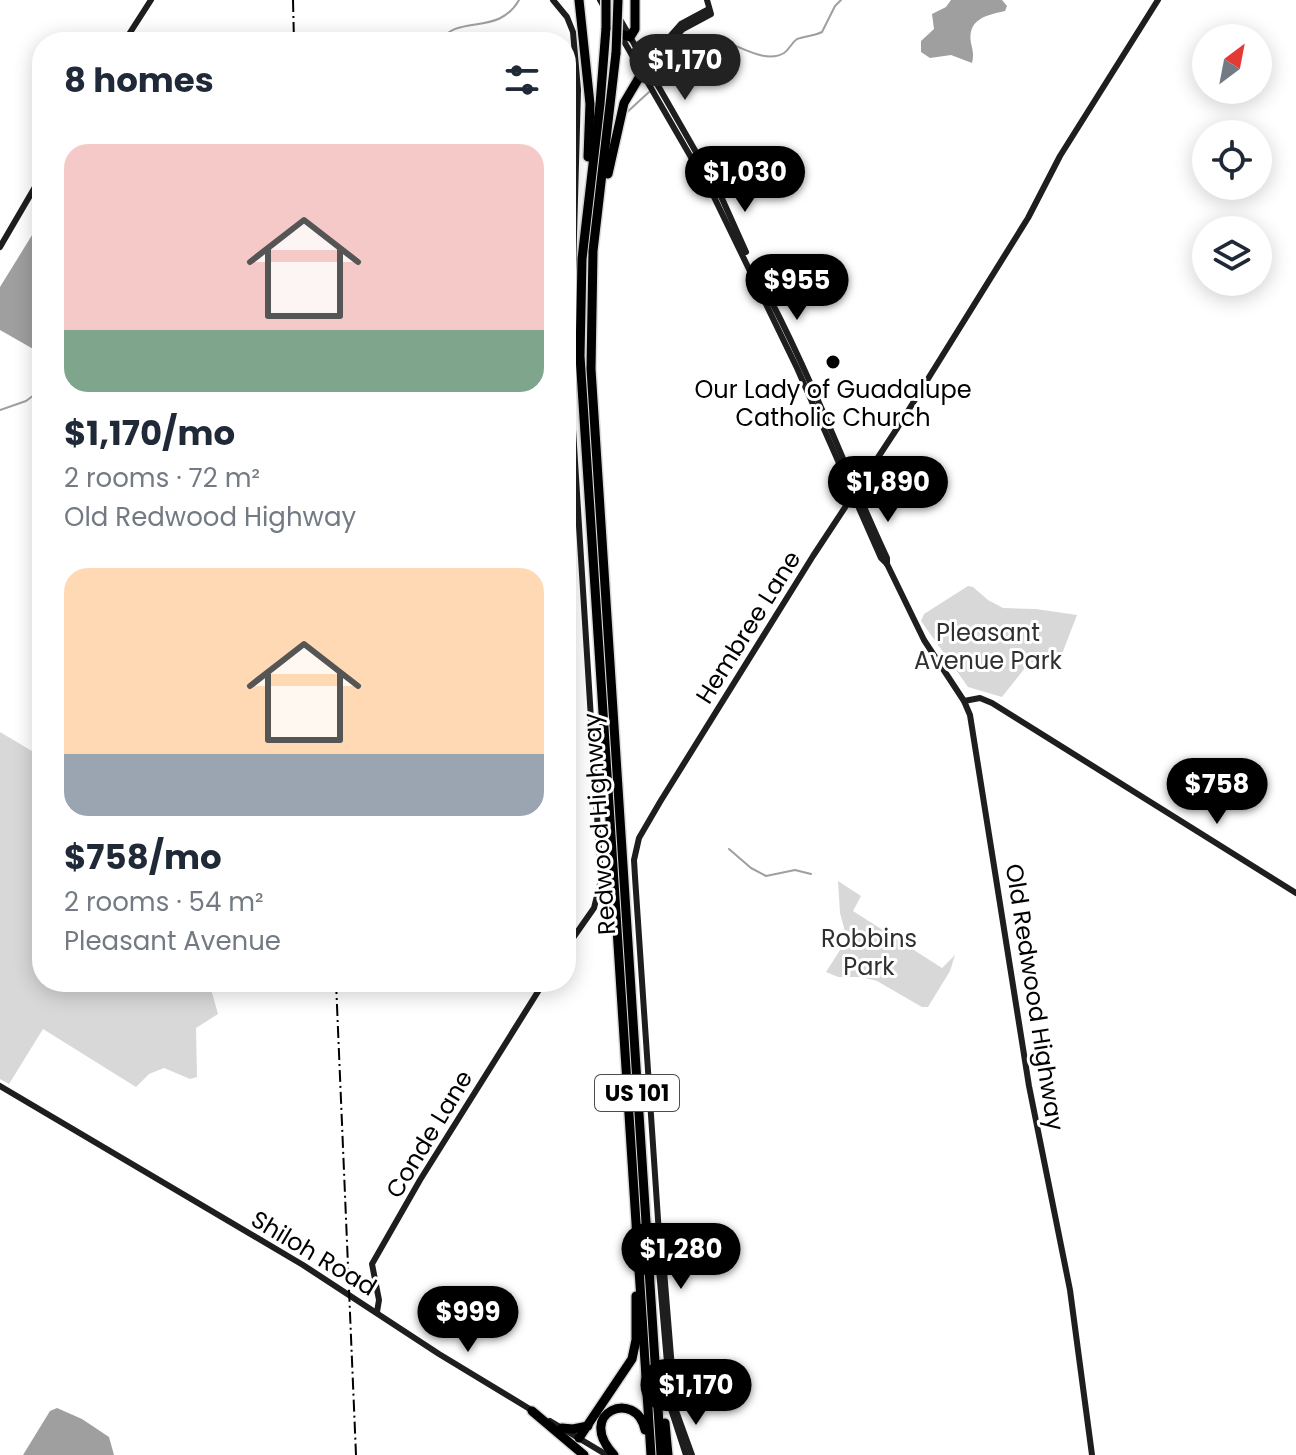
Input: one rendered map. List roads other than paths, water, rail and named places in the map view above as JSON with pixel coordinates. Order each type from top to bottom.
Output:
[{"type":"highway","points":[[579,0],[590,104],[589,240]]},
{"type":"highway","name":"Redwood Highway","points":[[605,0],[602,91],[580,356],[650,1455]]},
{"type":"highway","name":"Redwood Highway","points":[[618,0],[616,53],[589,240],[592,385],[661,1455]]},
{"type":"highway","points":[[626,36],[635,29],[635,0]]},
{"type":"highway","points":[[589,240],[628,94],[647,67]]},
{"type":"highway","points":[[579,1438],[632,1359],[636,1340],[636,1280],[640,1270]]},
{"type":"highway","points":[[656,1359],[668,1455]]},
{"type":"highway","points":[[614,1455],[602,1441],[600,1427],[607,1414],[623,1407],[634,1411],[642,1419],[650,1455]]},
{"type":"highway","points":[[532,1411],[584,1455]]},
{"type":"highway","points":[[562,1428],[588,1426]]},
{"type":"street","points":[[130,32],[151,0]]},
{"type":"street","points":[[553,0],[567,17],[573,32]]},
{"type":"street","name":"Old Redwood Highway","points":[[605,0],[647,67],[734,237],[887,558],[887,564],[924,640],[964,701],[974,730],[1030,1093],[1070,1290],[1092,1455]]},
{"type":"street","points":[[707,0],[710,12]]},
{"type":"street","name":"Hembree Lane","points":[[689,1455],[671,1409],[658,1258],[634,860],[639,838],[1028,218],[1060,156],[1158,0]]},
{"type":"street","points":[[647,67],[650,59],[681,24],[710,12]]},
{"type":"street","points":[[647,67],[683,29],[710,12]]},
{"type":"street","name":"Old Redwood Highway","points":[[626,36],[638,51],[720,194],[808,379],[852,482],[854,494]]},
{"type":"street","points":[[638,51],[650,52],[664,43]]},
{"type":"street","points":[[576,67],[576,163]]},
{"type":"street","points":[[0,247],[32,192]]},
{"type":"street","points":[[852,482],[868,473]]},
{"type":"street","points":[[576,478],[601,880],[594,908],[576,934]]},
{"type":"street","points":[[964,701],[980,698],[992,703],[1296,893]]},
{"type":"street","name":"Conde Lane","points":[[377,1312],[379,1300],[372,1264],[425,1172],[538,992]]},
{"type":"street","name":"Shiloh Road","points":[[0,1086],[362,1302],[439,1354],[607,1455]]},
{"type":"street","points":[[362,1302],[373,1297],[376,1288]]},
{"type":"waterway","points":[[449,32],[500,18],[519,0]]},
{"type":"waterway","points":[[661,82],[690,72],[716,42],[723,41],[761,55],[784,53],[797,39],[822,32],[841,0]]},
{"type":"waterway","points":[[624,115],[649,92]]},
{"type":"waterway","points":[[0,410],[32,396]]},
{"type":"waterway","points":[[729,849],[766,876],[795,870],[811,874]]},
{"type":"railway","points":[[293,0],[294,32]]},
{"type":"railway","points":[[336,992],[356,1455]]},
{"type":"place","name":"Our Lady of Guadalupe Catholic Church","points":[[833,362]]},
{"type":"park label","name":"Pleasant Avenue Park","points":[[988,646]]},
{"type":"park label","name":"Robbins Park","points":[[869,952]]}]
